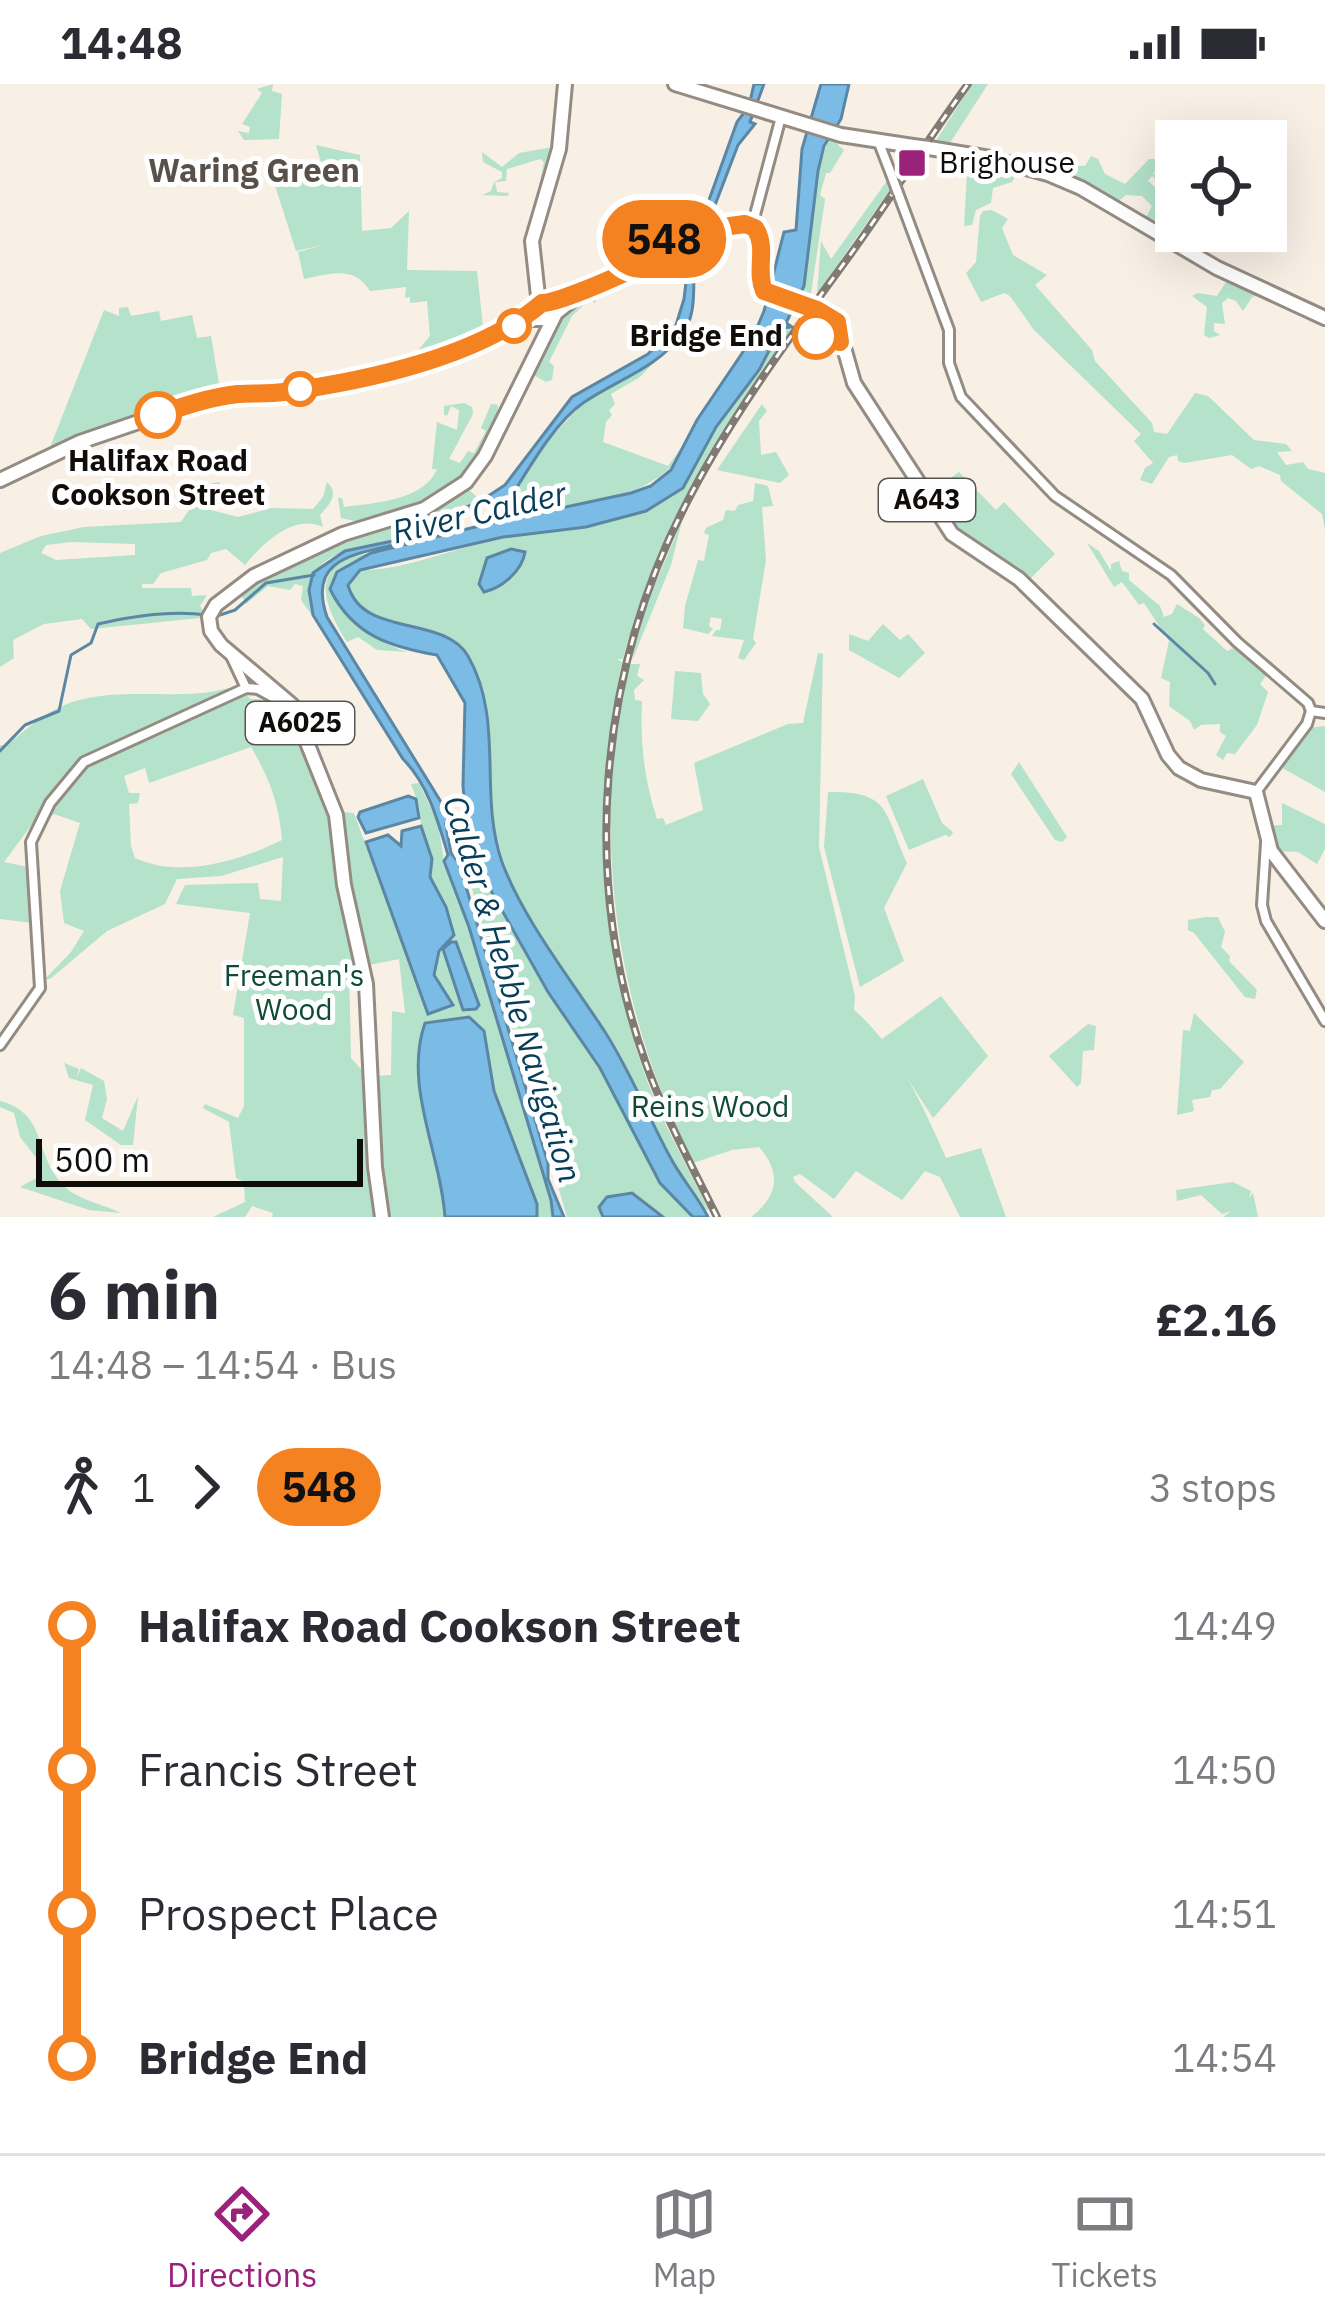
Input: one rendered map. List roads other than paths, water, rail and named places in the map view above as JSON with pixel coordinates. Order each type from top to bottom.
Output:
[{"type":"main road","points":[[547,311],[532,241],[560,149],[568,84]]},
{"type":"main road","points":[[684,85],[841,136],[990,158],[1048,173],[1217,268],[1325,318]]},
{"type":"main road","points":[[6,477],[80,442],[194,403],[285,392],[447,355],[547,311],[596,283],[640,267],[657,253],[676,220],[699,226],[752,226]]},
{"type":"main road","name":"A643","points":[[752,226],[762,240],[760,284],[767,294],[817,310],[839,327],[854,383],[944,523],[973,552],[1018,579],[1142,699],[1179,768],[1201,780],[1256,792]]},
{"type":"main road","name":"A6025","points":[[382,1217],[362,956],[346,896],[336,815],[295,712],[211,632],[209,615],[254,576],[338,536],[424,509],[466,482],[485,456],[545,340],[547,311]]},
{"type":"main road","points":[[1256,792],[1266,842],[1325,921]]},
{"type":"street","points":[[752,226],[781,116]]},
{"type":"street","points":[[879,143],[949,330],[949,363],[958,394],[1047,489],[1183,584],[1237,642],[1308,703],[1307,724],[1256,792]]},
{"type":"street","points":[[231,654],[246,688]]},
{"type":"street","points":[[0,1045],[40,988],[32,842],[50,803],[84,762],[246,688],[268,693],[295,712]]},
{"type":"street","points":[[1311,711],[1325,713]]},
{"type":"street","points":[[1266,842],[1262,905],[1266,921],[1325,1022]]},
{"type":"water","points":[[754,84],[764,84],[750,122],[755,124],[738,145],[700,238],[693,307],[673,345],[572,412],[509,500],[491,500],[424,536],[350,557],[335,565],[322,594],[327,617],[462,836],[446,825],[548,1163],[548,1179],[564,1217],[553,1217],[469,927],[444,861],[448,855],[431,804],[313,615],[309,590],[313,573],[345,551],[402,539],[505,485],[572,397],[648,354],[676,325],[692,233],[700,225]]},
{"type":"water","points":[[821,84],[849,84],[841,119],[824,146],[818,171],[804,286],[786,323],[792,327],[781,328],[759,370],[716,427],[683,488],[646,511],[360,570],[348,585],[356,602],[369,613],[441,635],[468,656],[486,706],[492,810],[502,862],[522,905],[614,1047],[673,1163],[708,1217],[693,1217],[660,1183],[600,1068],[548,992],[468,847],[463,785],[465,703],[437,655],[375,637],[350,618],[330,589],[337,572],[371,553],[631,493],[651,486],[671,470],[697,420],[753,337],[784,232],[796,230],[802,149]]},
{"type":"water","points":[[511,549],[525,552],[520,566],[504,583],[484,592],[479,584],[487,558]]},
{"type":"water","points":[[408,796],[416,799],[419,818],[366,833],[360,812]]},
{"type":"water","points":[[421,826],[432,859],[430,877],[454,935],[439,951],[434,975],[453,1005],[428,1014],[366,842],[388,835],[401,846],[402,831]]},
{"type":"water","points":[[456,942],[479,1005],[476,1009],[463,1010],[443,949]]},
{"type":"water","points":[[469,1017],[484,1031],[494,1091],[537,1204],[537,1217],[445,1217],[421,1095],[419,1047],[425,1023]]},
{"type":"water","points":[[632,1193],[663,1217],[603,1217],[599,1207],[607,1197]]},
{"type":"waterway","points":[[217,616],[235,610],[266,583],[314,575]]},
{"type":"waterway","points":[[0,751],[25,725],[59,711],[71,655],[91,643],[98,624],[152,615],[207,615]]},
{"type":"waterway","points":[[1154,624],[1215,684]]},
{"type":"railway","points":[[717,1217],[653,1081],[625,992],[612,922],[607,850],[608,779],[617,708],[656,571],[703,472],[765,374],[968,84]]},
{"type":"place","name":"Brighouse","points":[[912,163]]},
{"type":"place","name":"Bridge End","points":[[816,336]]},
{"type":"place","name":"Halifax Road Cookson Street","points":[[158,415]]},
{"type":"district","name":"Waring Green","points":[[254,170]]},
{"type":"water label","name":"River Calder","points":[[479,512]]},
{"type":"water label","name":"Calder & Hebble Navigation","points":[[513,989]]},
{"type":"park label","name":"Freeman's Wood","points":[[294,993]]},
{"type":"park label","name":"Reins Wood","points":[[710,1107]]}]
